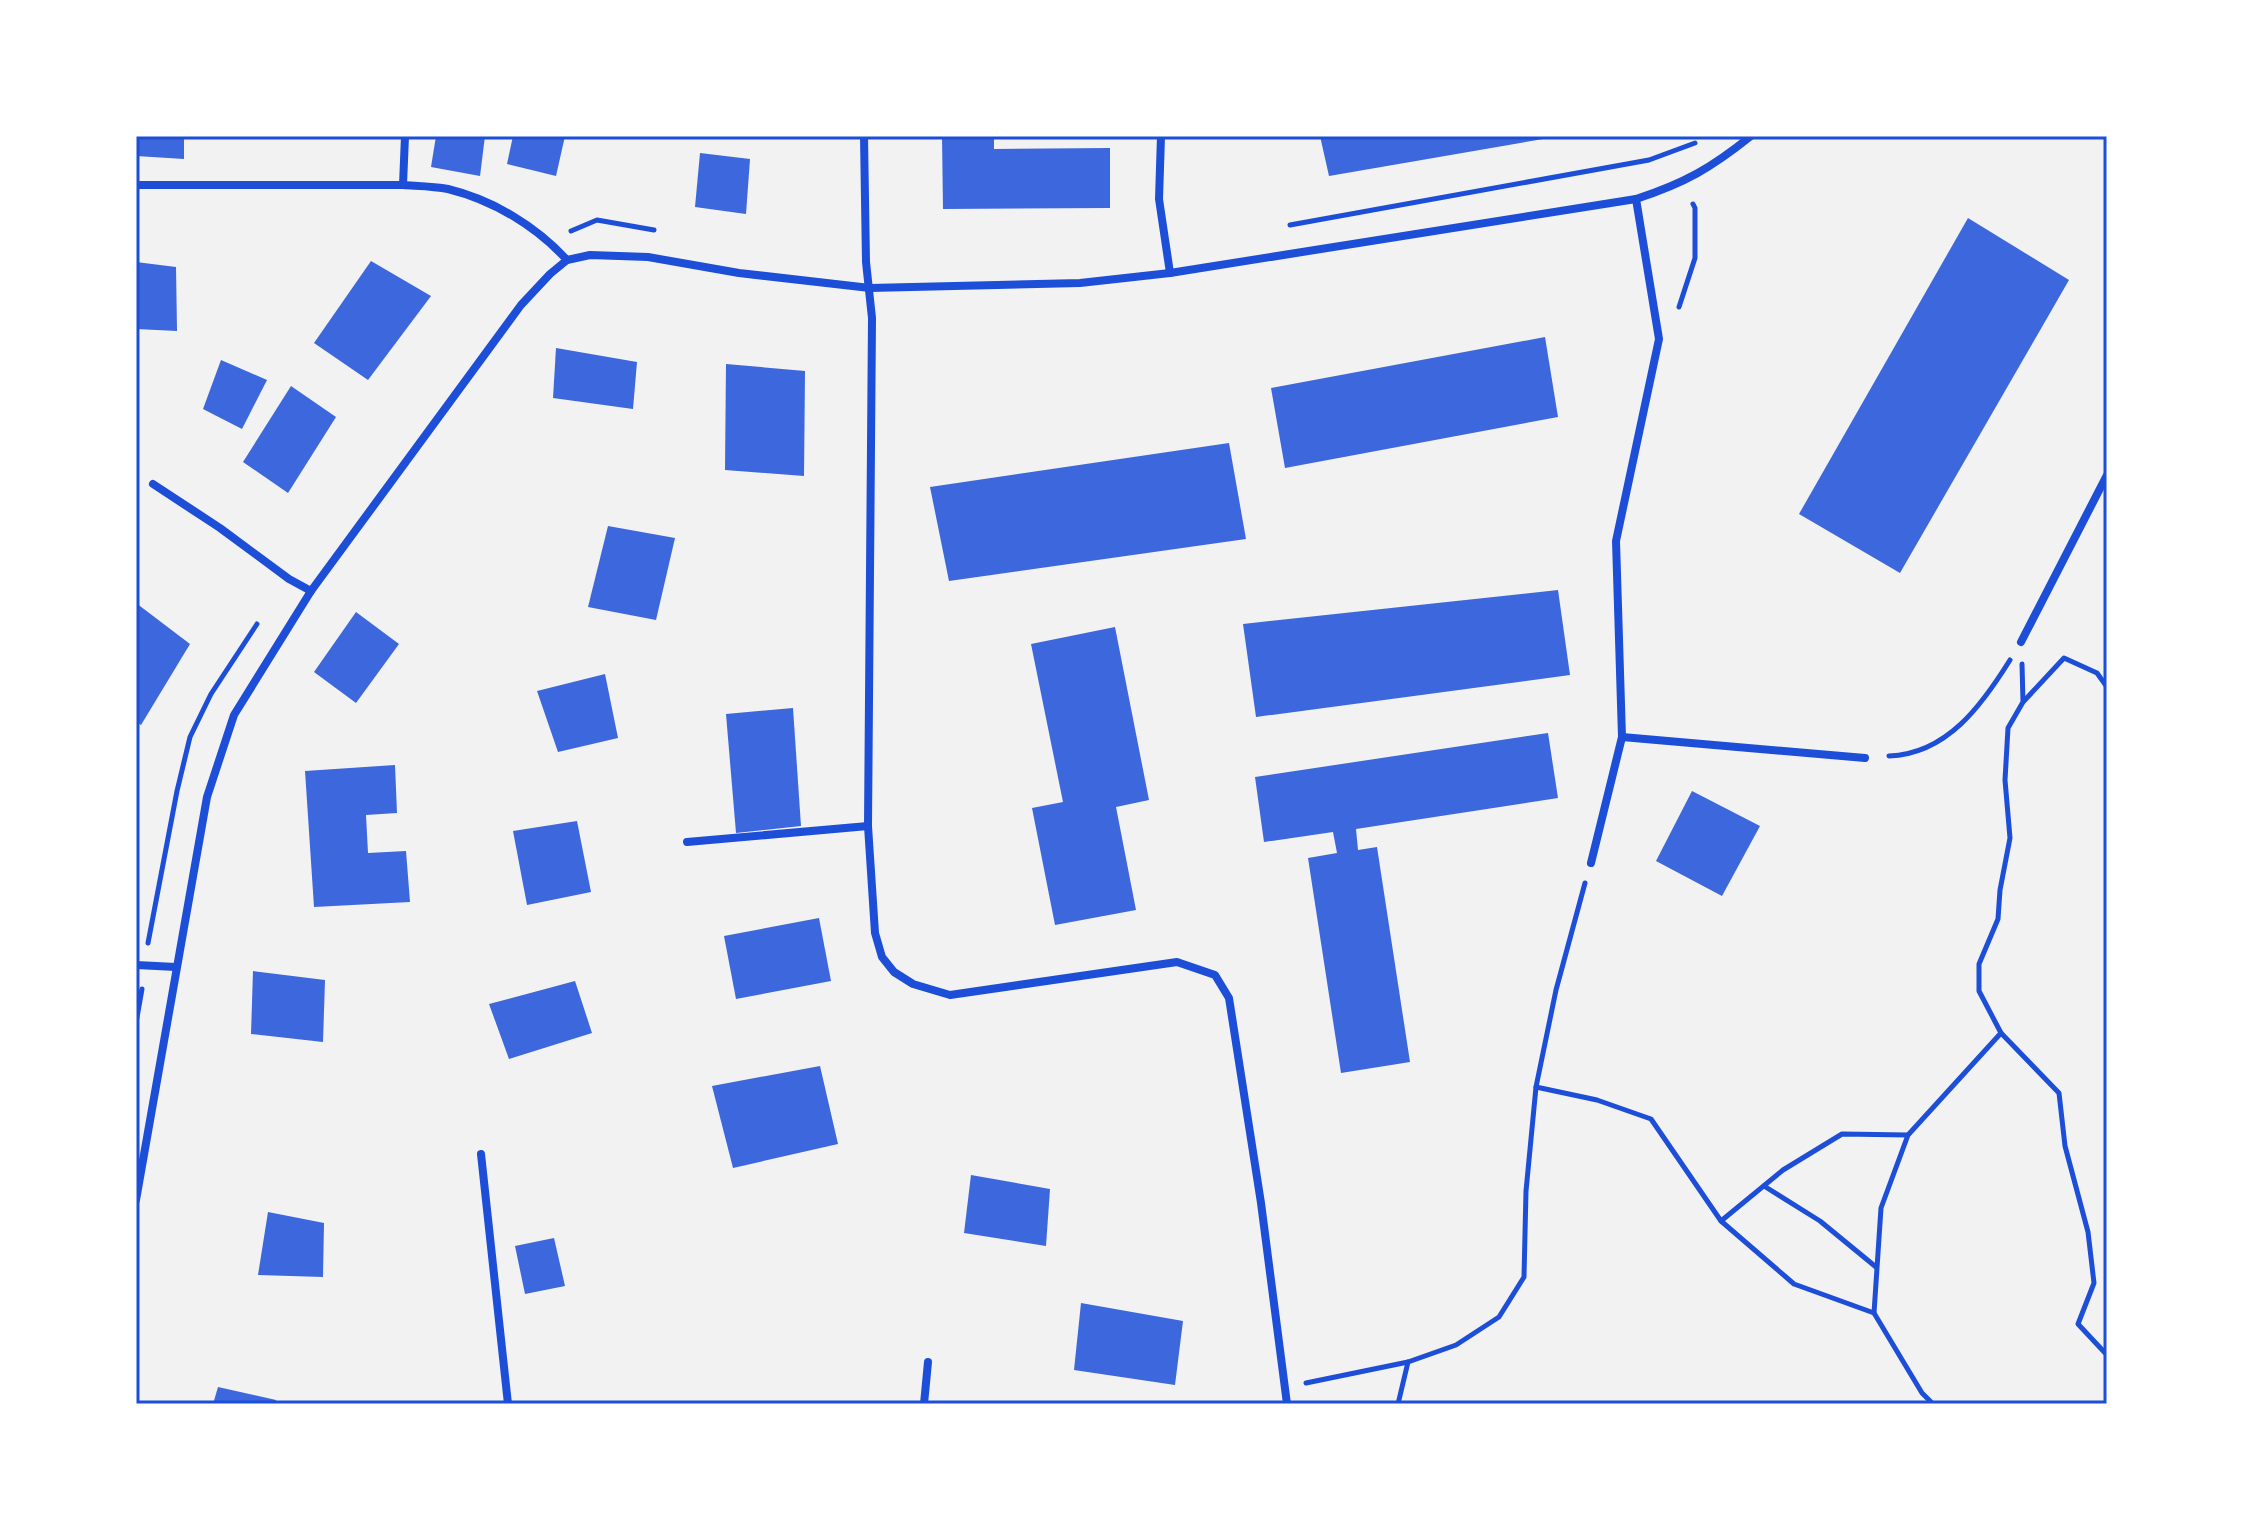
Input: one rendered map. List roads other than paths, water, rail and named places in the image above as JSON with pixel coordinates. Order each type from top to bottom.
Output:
[{"type":"street","points":[[403,185],[405,136]]},
{"type":"street","points":[[864,136],[866,262],[872,334],[868,826],[875,933],[882,957],[894,972],[913,984],[950,995],[1177,962],[1215,975],[1229,998],[1261,1203],[1287,1404]]},
{"type":"street","points":[[1161,136],[1159,199],[1170,273]]},
{"type":"street","points":[[136,1200],[207,797],[234,715],[311,591],[521,305],[567,260],[590,255],[648,257],[739,273],[870,288],[1080,283],[1170,273],[1636,199],[1681,184],[1718,162],[1751,136]]},
{"type":"street","points":[[136,185],[403,185],[447,189],[486,202],[519,219],[551,243],[567,260]]},
{"type":"street","points":[[1591,863],[1622,737],[1616,541],[1659,339],[1636,199]]},
{"type":"street","points":[[2021,642],[2107,475]]},
{"type":"street","points":[[153,484],[289,579],[311,591]]},
{"type":"street","points":[[1622,737],[1865,758]]},
{"type":"street","points":[[687,842],[868,826]]},
{"type":"street","points":[[136,965],[176,967]]},
{"type":"street","points":[[481,1154],[508,1404]]},
{"type":"street","points":[[924,1404],[928,1362]]}]
